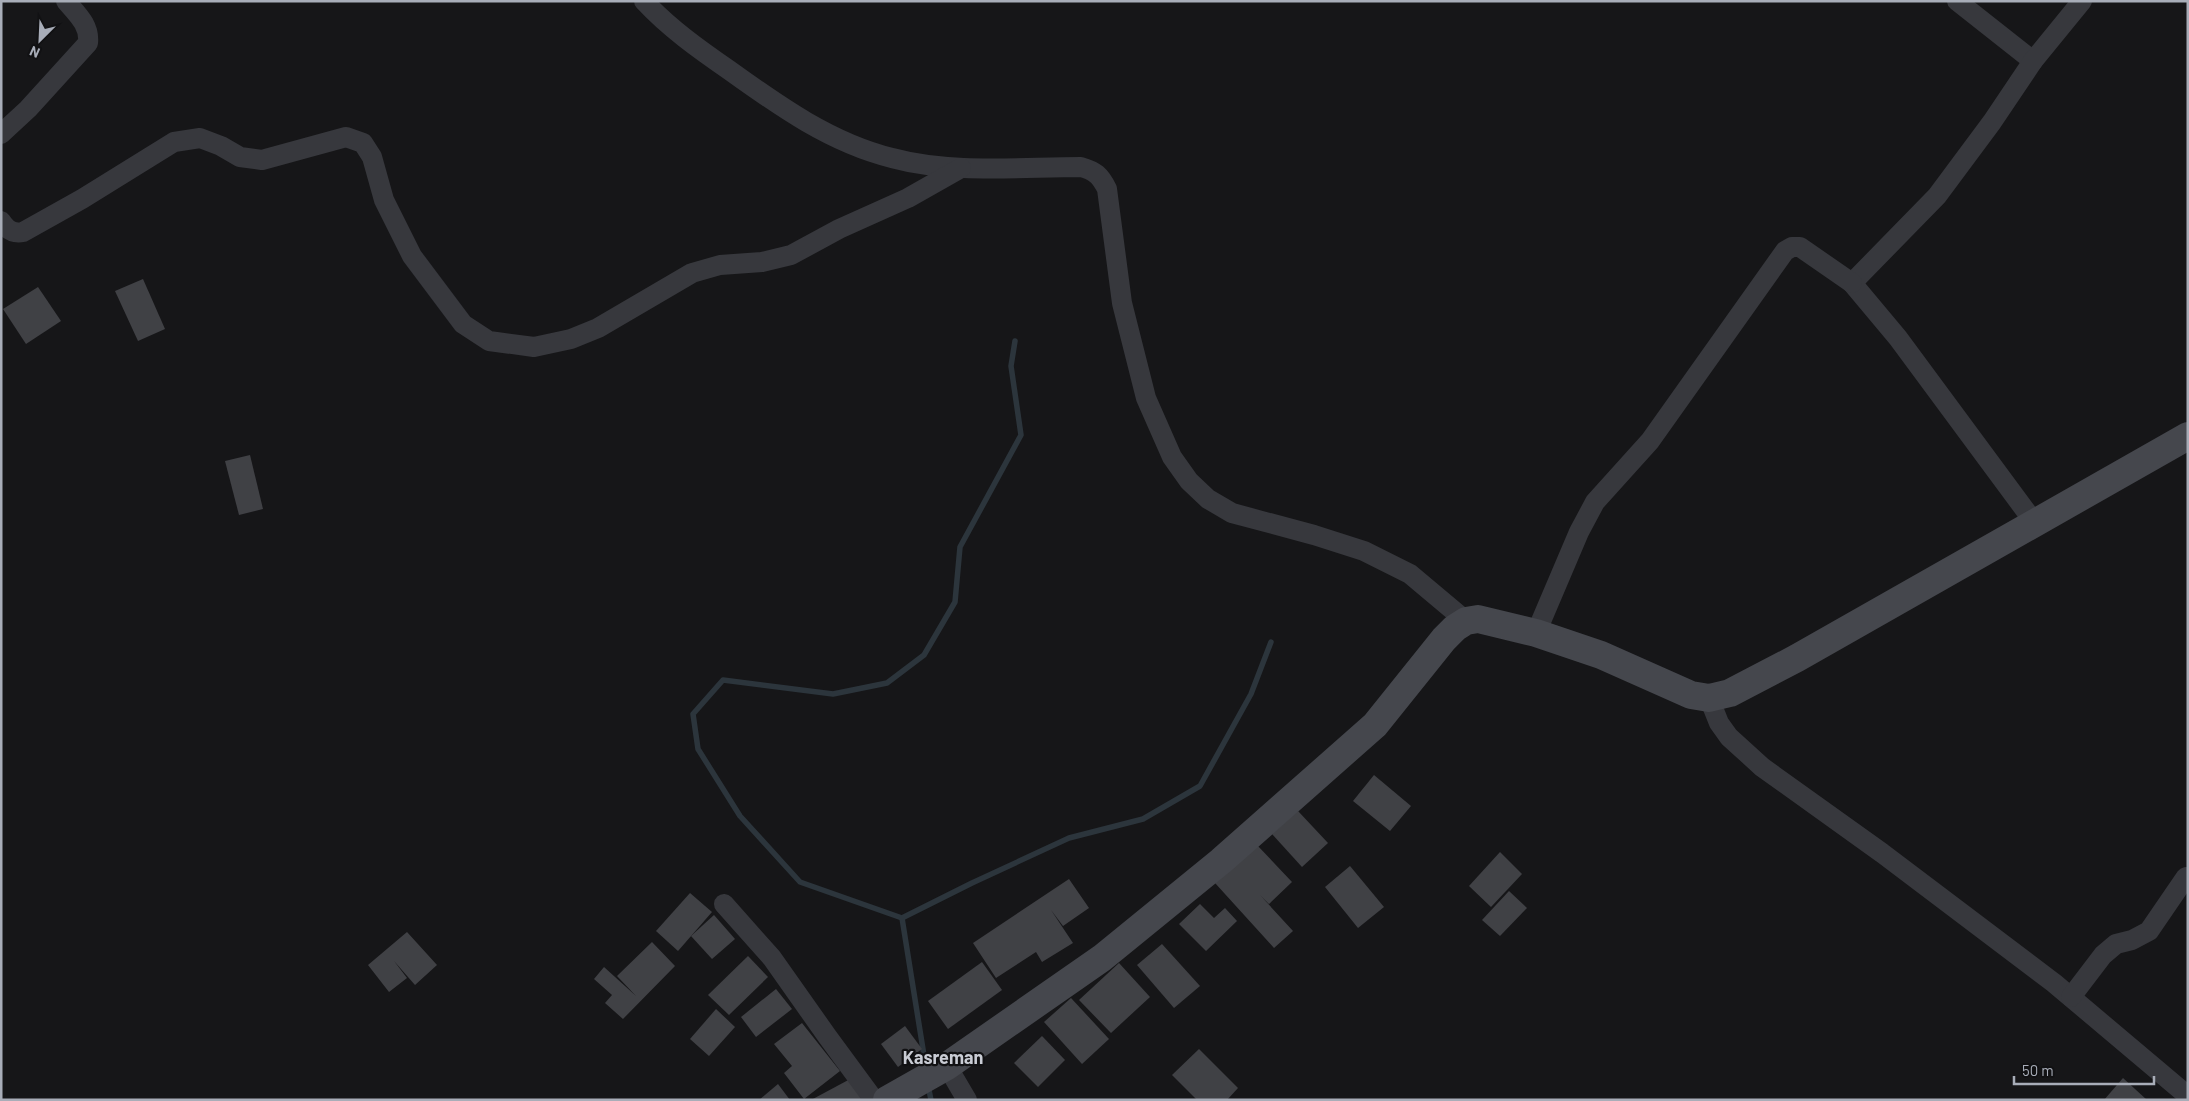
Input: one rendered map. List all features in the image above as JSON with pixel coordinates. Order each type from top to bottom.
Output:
[{"type":"street","points":[[1,134],[28,109],[88,43],[86,26],[66,1]]},
{"type":"street","points":[[644,1],[698,48],[787,111],[844,142],[892,159],[961,168],[1081,167],[1098,174],[1107,189],[1122,303],[1146,398],[1172,457],[1189,481],[1208,499],[1232,513],[1314,535],[1364,551],[1410,574],[1466,621]]},
{"type":"street","points":[[1957,1],[2033,61]]},
{"type":"street","points":[[1852,283],[1937,196],[1992,122],[2033,61],[2082,1]]},
{"type":"street","points":[[1,221],[6,228],[16,233],[24,232],[59,213],[174,142],[200,138],[240,157],[262,160],[346,137],[363,143],[368,150],[372,157],[384,200],[412,256],[464,324],[489,341],[534,347],[571,339],[598,328],[692,273],[720,265],[762,262],[790,255],[839,229],[908,198],[961,168]]},
{"type":"street","points":[[1536,633],[1579,532],[1595,502],[1650,442],[1785,251],[1792,247],[1800,247],[1852,283],[1898,338],[2034,522]]},
{"type":"street","points":[[916,1085],[1102,958],[1221,861],[1375,725],[1444,640],[1455,628],[1466,621],[1478,619],[1536,633],[1601,655],[1691,695],[1709,698],[1730,693],[1797,658],[2188,436]]},
{"type":"street","points":[[1709,698],[1719,723],[1729,737],[1762,766],[1882,853],[2071,997],[2188,1096]]},
{"type":"street","points":[[2071,997],[2103,955],[2116,944],[2132,940],[2149,931],[2186,877]]},
{"type":"street","points":[[724,904],[772,958],[874,1100]]},
{"type":"street","points":[[916,1085],[967,1100]]},
{"type":"building","points":[[143,279],[165,329],[138,341],[115,291]]},
{"type":"building","points":[[38,287],[61,321],[26,344],[3,309]]},
{"type":"building","points":[[250,455],[263,509],[239,515],[225,461]]},
{"type":"building","points":[[1374,775],[1411,806],[1390,831],[1353,801]]},
{"type":"building","points":[[1298,811],[1328,843],[1302,867],[1272,834]]},
{"type":"building","points":[[1257,845],[1292,882],[1269,904],[1260,895],[1293,931],[1274,948],[1215,883]]},
{"type":"building","points":[[1500,852],[1522,874],[1491,907],[1469,886]]},
{"type":"building","points":[[1350,866],[1384,907],[1358,928],[1325,887]]},
{"type":"building","points":[[1069,879],[1089,908],[1063,926],[1051,910],[1073,943],[1042,962],[1036,952],[996,978],[973,943]]},
{"type":"building","points":[[1509,891],[1527,908],[1500,936],[1482,920]]},
{"type":"building","points":[[690,893],[712,912],[678,951],[656,931]]},
{"type":"building","points":[[1200,904],[1214,918],[1225,908],[1237,921],[1206,951],[1179,924]]},
{"type":"building","points":[[714,915],[735,939],[712,959],[691,936]]},
{"type":"building","points":[[407,932],[437,965],[415,985],[394,961],[407,978],[389,992],[368,965]]},
{"type":"building","points":[[652,942],[675,966],[623,1019],[605,1003],[612,995],[594,979],[604,967],[636,996],[617,976]]},
{"type":"building","points":[[1162,944],[1200,986],[1174,1008],[1137,965]]},
{"type":"building","points":[[748,956],[768,977],[729,1015],[708,995]]},
{"type":"building","points":[[982,962],[1002,990],[948,1029],[928,1001]]},
{"type":"building","points":[[1119,963],[1150,997],[1111,1033],[1079,1000]]},
{"type":"building","points":[[776,989],[792,1009],[756,1037],[741,1017]]},
{"type":"building","points":[[1071,998],[1109,1039],[1082,1064],[1044,1022]]},
{"type":"building","points":[[716,1009],[735,1027],[709,1056],[690,1039]]},
{"type":"building","points":[[802,1023],[840,1071],[804,1099],[784,1073],[792,1066],[774,1044]]},
{"type":"building","points":[[905,1026],[922,1049],[898,1067],[881,1044]]},
{"type":"building","points":[[1042,1036],[1065,1060],[1038,1087],[1014,1063]]},
{"type":"building","points":[[1199,1049],[1238,1088],[1227,1100],[1197,1100],[1172,1075]]},
{"type":"building","points":[[852,1078],[863,1100],[811,1100]]},
{"type":"building","points":[[2123,1078],[2147,1100],[2104,1100]]},
{"type":"building","points":[[778,1084],[790,1100],[759,1100]]},
{"type":"waterway","points":[[902,918],[800,882],[740,816],[698,749],[693,714],[723,680],[833,694],[887,683],[924,655],[955,602],[960,547],[1021,435],[1011,366],[1015,341]]},
{"type":"waterway","points":[[926,1068],[902,918],[1069,838],[1143,819],[1200,786],[1251,694],[1271,642]]},
{"type":"waterway","points":[[928,1085],[931,1100]]},
{"type":"district","name":"Kasreman","points":[[943,1058]]}]
